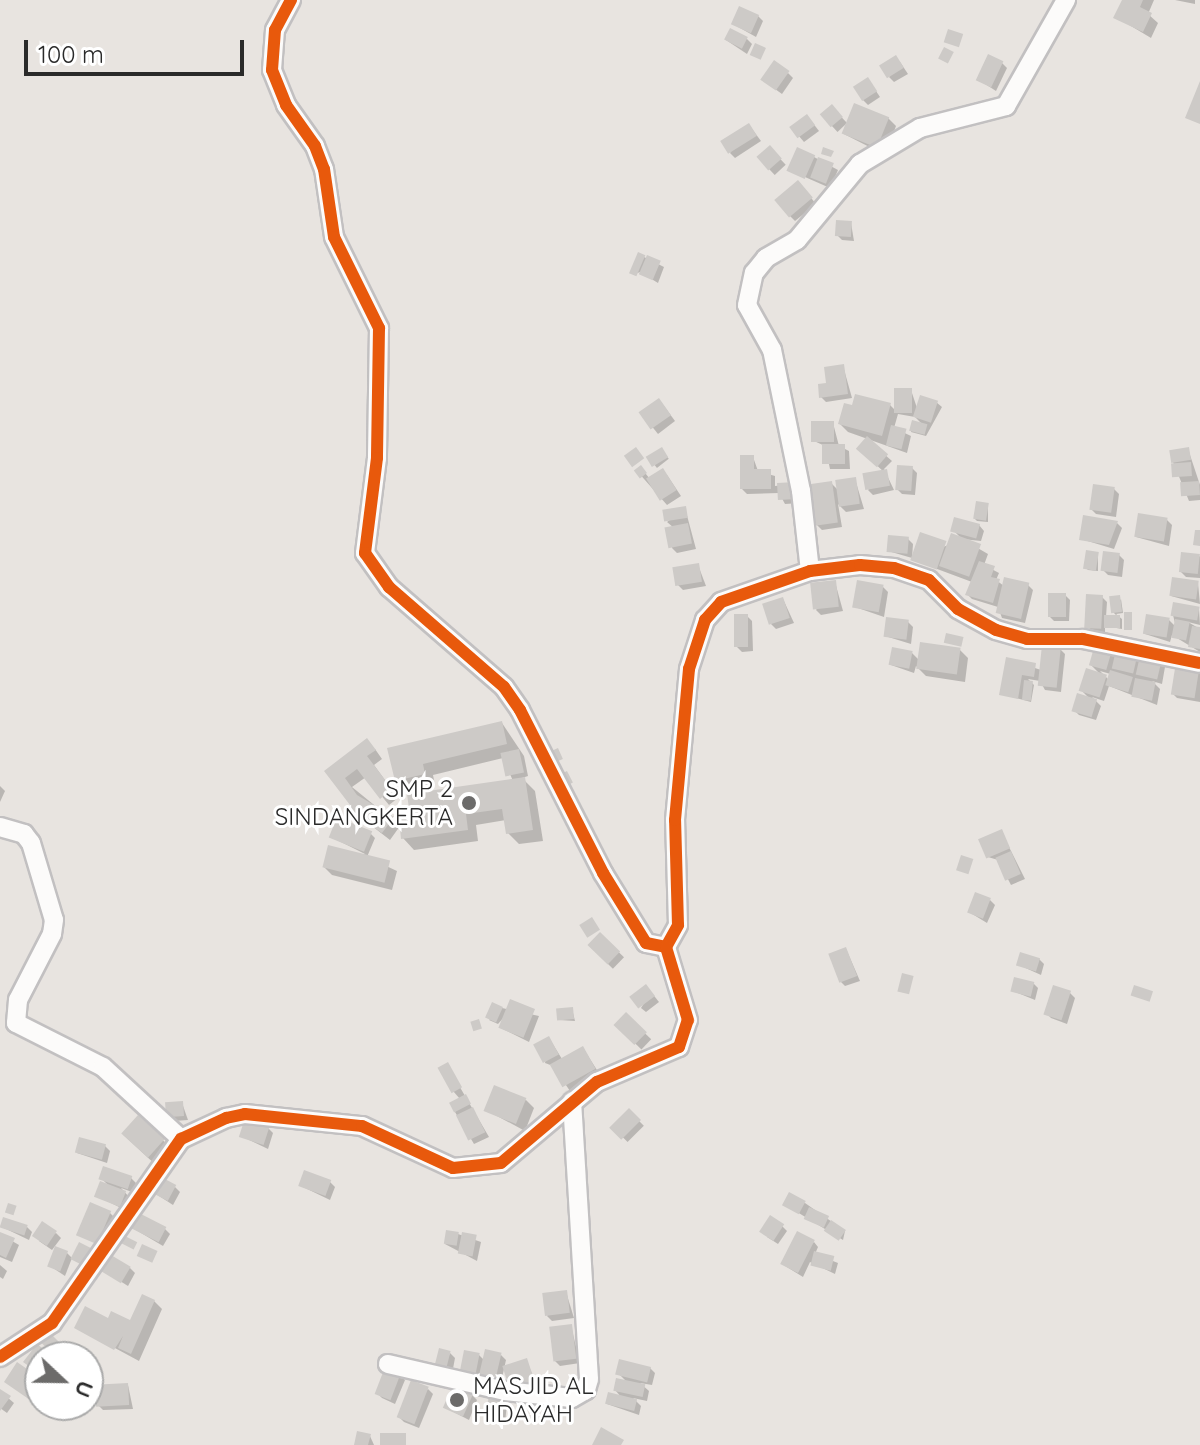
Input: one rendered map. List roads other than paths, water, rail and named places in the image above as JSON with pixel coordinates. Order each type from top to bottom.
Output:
[{"type":"street","points":[[291,0],[275,30],[272,70],[286,105],[315,146],[324,169],[334,237],[379,328],[377,458],[365,553],[389,587],[429,627],[504,687],[638,934],[654,947],[666,947]]},
{"type":"street","points":[[810,571],[801,491],[772,350],[747,305],[754,273],[766,258],[797,240],[860,164],[920,128],[1006,106],[1066,0]]},
{"type":"street","points":[[3,1350],[52,1323],[181,1139],[226,1118],[257,1115],[362,1126],[453,1168],[485,1169],[517,1152],[597,1082],[653,1062],[684,1041],[688,1020],[666,947],[678,925],[675,820],[684,713],[689,669],[705,620],[721,602],[810,571],[860,565],[894,568],[929,580],[968,616],[996,630],[1027,639],[1083,639],[1200,663]]},
{"type":"street","points":[[0,827],[24,834],[31,843],[54,920],[52,934],[18,1000],[16,1023],[103,1067],[181,1139]]},
{"type":"street","points":[[388,1364],[505,1391],[572,1398],[586,1390],[589,1379],[572,1102]]},
{"type":"place","name":"SMP 2 SINDANGKERTA","points":[[469,803]]},
{"type":"place","name":"MASJID AL HIDAYAH","points":[[457,1400]]}]
